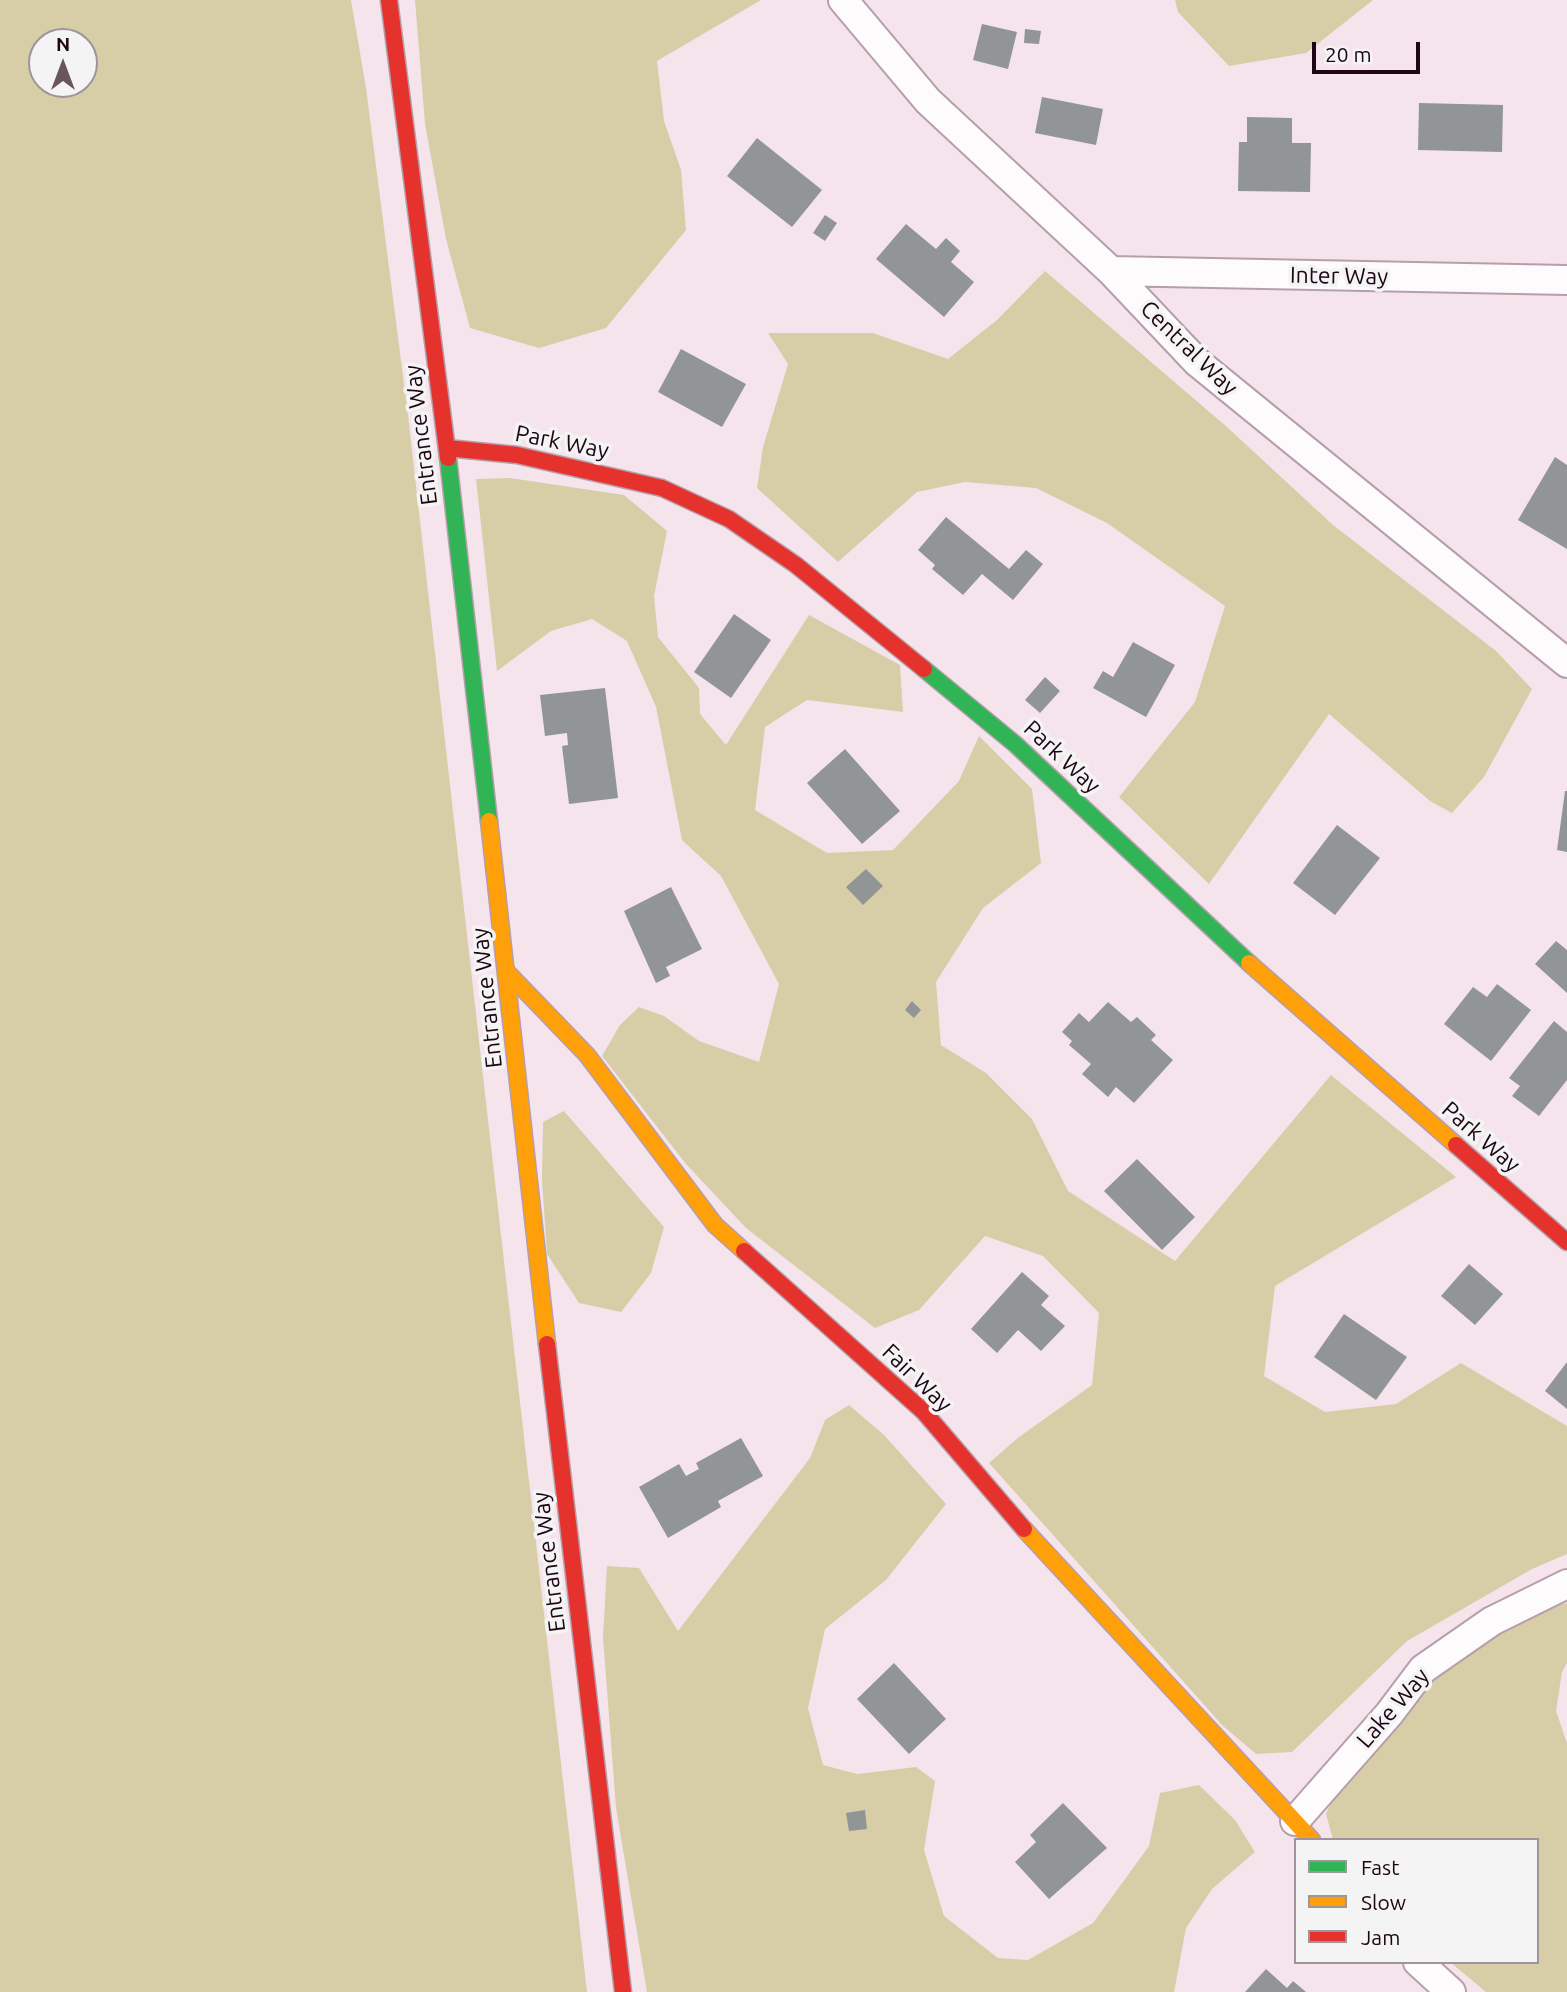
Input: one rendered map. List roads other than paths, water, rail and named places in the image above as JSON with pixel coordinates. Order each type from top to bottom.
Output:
[{"type":"street","name":"Entrance Way","points":[[389,0],[447,448],[566,1515],[623,1992]]},
{"type":"street","name":"Central Way","points":[[843,0],[928,101],[1111,271],[1197,362],[1567,663]]},
{"type":"street","name":"Inter Way","points":[[1111,271],[1567,280]]},
{"type":"street","name":"Park Way","points":[[447,448],[517,455],[663,488],[729,519],[796,565],[1015,744],[1284,996],[1567,1241]]},
{"type":"street","name":"Fair Way","points":[[507,972],[587,1055],[715,1225],[924,1412],[1061,1573],[1303,1830]]},
{"type":"street","name":"Lake Way","points":[[1303,1830],[1423,1669],[1492,1621],[1567,1584]]},
{"type":"street","points":[[1420,1964],[1451,1992]]}]
